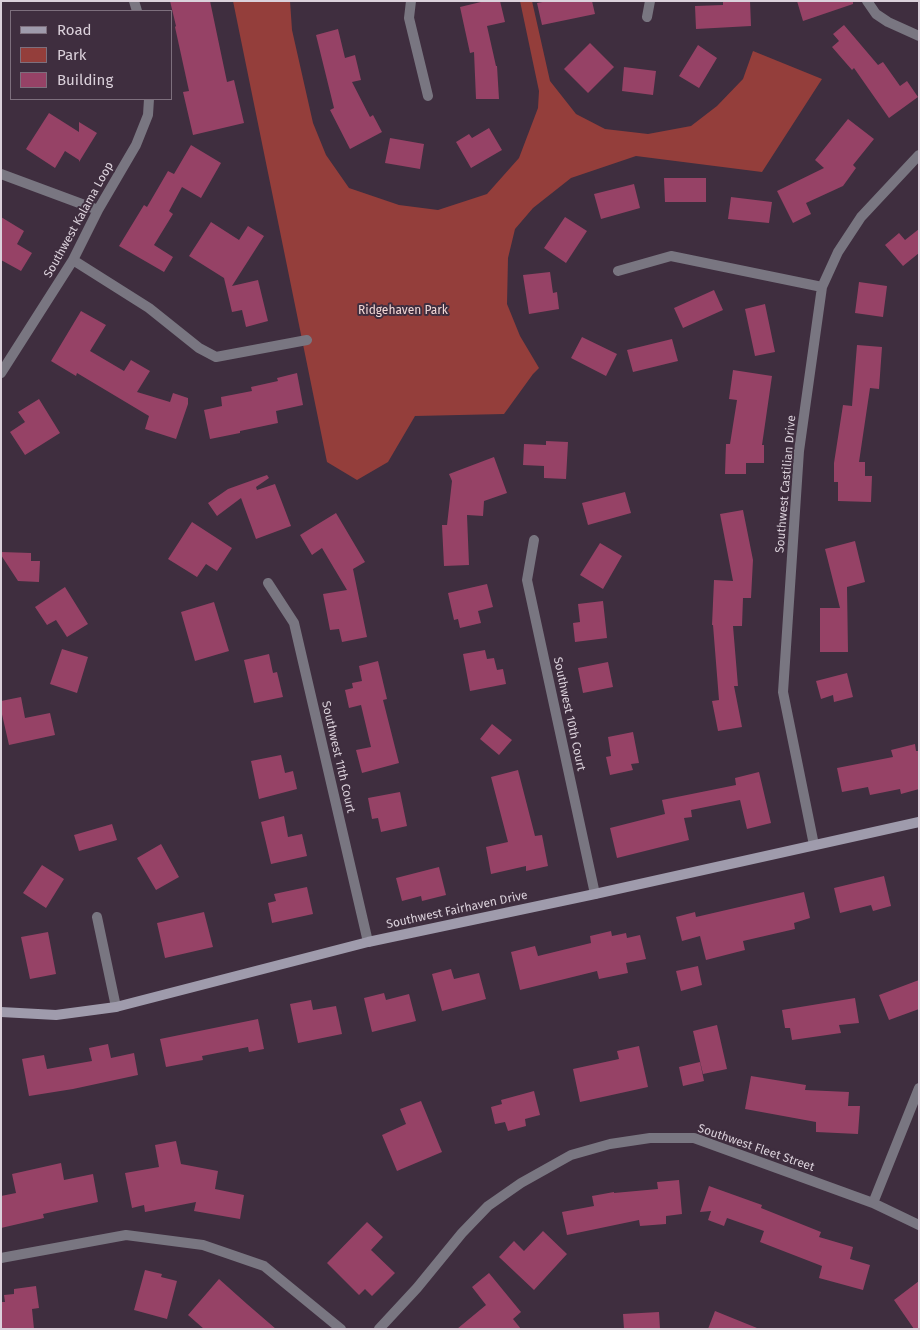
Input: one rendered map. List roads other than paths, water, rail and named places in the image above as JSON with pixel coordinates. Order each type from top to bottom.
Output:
[{"type":"street","points":[[411,1],[409,18],[428,96]]},
{"type":"street","points":[[647,16],[650,1]]},
{"type":"street","points":[[867,1],[876,14],[888,22],[919,36]]},
{"type":"street","name":"Southwest Kalama Loop","points":[[1,373],[74,260],[98,210],[136,145],[148,115],[149,100]]},
{"type":"street","name":"Southwest Castilian Drive","points":[[814,845],[783,692],[799,451],[822,287],[838,252],[861,217],[919,155]]},
{"type":"street","points":[[1,174],[98,210]]},
{"type":"street","points":[[618,272],[671,256],[822,287]]},
{"type":"street","points":[[74,260],[150,308],[199,348],[216,358],[307,340]]},
{"type":"street","name":"Southwest 10th Court","points":[[534,540],[527,580],[595,894]]},
{"type":"street","name":"Southwest 11th Court","points":[[268,583],[294,623],[368,942]]},
{"type":"street","name":"Southwest Fairhaven Drive","points":[[1,1012],[56,1015],[116,1007],[368,942],[919,822]]},
{"type":"street","points":[[97,917],[116,1007]]},
{"type":"street","points":[[873,1203],[919,1088]]},
{"type":"street","name":"Southwest Fleet Street","points":[[378,1329],[417,1288],[462,1233],[488,1206],[521,1183],[571,1155],[610,1144],[650,1138],[694,1138],[873,1203],[919,1225]]},
{"type":"street","points":[[1,1258],[126,1235],[203,1245],[264,1266],[341,1329]]},
{"type":"park label","name":"Ridgehaven Park","points":[[403,311]]}]
